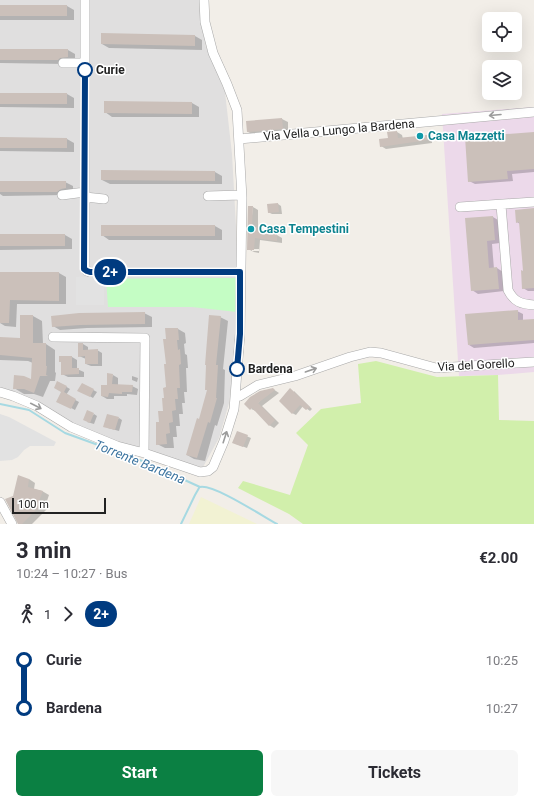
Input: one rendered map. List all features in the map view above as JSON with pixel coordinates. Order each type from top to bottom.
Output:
[{"type":"street","points":[[85,0],[84,268],[87,271],[240,272]]},
{"type":"street","points":[[0,392],[14,396],[37,406],[71,426],[111,444],[144,453],[200,472],[208,471],[213,467],[224,441],[234,409],[240,334],[241,195],[239,139],[236,110],[214,52],[205,22],[204,0]]},
{"type":"street","points":[[63,63],[85,63]]},
{"type":"street","name":"Via Vella o Lungo la Bardena","points":[[239,139],[534,112]]},
{"type":"street","points":[[62,195],[85,194],[104,199]]},
{"type":"street","points":[[208,196],[241,195]]},
{"type":"street","points":[[460,207],[534,202]]},
{"type":"street","points":[[501,205],[508,290],[511,295],[522,304],[534,305]]},
{"type":"street","points":[[53,337],[145,338],[144,453]]},
{"type":"street","name":"Via del Gorello","points":[[235,397],[240,396],[258,386],[370,352],[381,353],[436,368],[534,362]]},
{"type":"street","points":[[0,502],[10,523]]},
{"type":"shaded area","points":[[0,0],[199,0],[201,22],[206,47],[225,92],[232,154],[237,278],[237,337],[229,403],[219,438],[203,467],[183,463],[116,442],[73,423],[15,393],[0,388]]},
{"type":"shaded area","points":[[534,107],[534,372],[459,376],[442,114]]},
{"type":"shaded area","points":[[104,276],[104,305],[76,305],[76,277]]},
{"type":"shaded area","points":[[0,414],[9,417],[56,442],[54,446],[30,446],[18,457],[12,460],[0,461]]},
{"type":"green space","points":[[237,278],[237,312],[192,307],[108,307],[106,279]]},
{"type":"green space","points":[[376,361],[437,377],[498,375],[499,420],[534,421],[534,524],[303,524],[289,514],[238,488],[243,481],[290,495],[308,445],[296,433],[321,409],[361,403],[358,364]]},
{"type":"green space","points":[[201,497],[257,524],[189,524]]},
{"type":"building","points":[[0,5],[67,5],[67,16],[0,16]]},
{"type":"building","points":[[101,33],[195,35],[195,46],[101,44]]},
{"type":"building","points":[[0,49],[68,49],[68,57],[60,58],[58,60],[0,60]]},
{"type":"building","points":[[0,93],[67,93],[67,104],[0,104]]},
{"type":"building","points":[[104,101],[192,102],[192,114],[104,113]]},
{"type":"building","points":[[282,118],[283,129],[247,132],[246,121]]},
{"type":"building","name":"Casa Mazzetti","points":[[397,131],[398,138],[427,135],[428,140],[380,147],[379,139],[388,138],[387,132]]},
{"type":"building","points":[[534,132],[534,169],[507,171],[508,179],[468,182],[465,137]]},
{"type":"building","points":[[0,137],[67,138],[67,148],[0,148]]},
{"type":"building","points":[[101,170],[215,171],[215,181],[101,180]]},
{"type":"building","points":[[0,181],[66,181],[66,188],[57,192],[0,192]]},
{"type":"building","points":[[278,203],[279,212],[268,213],[267,204]]},
{"type":"building","name":"Casa Tempestini","points":[[248,206],[253,206],[252,227],[257,227],[258,233],[277,234],[277,241],[255,238],[254,250],[247,250]]},
{"type":"building","points":[[534,208],[534,288],[522,289],[521,270],[523,271],[519,222],[516,223],[515,210]]},
{"type":"building","points":[[493,216],[495,240],[487,241],[489,268],[497,267],[499,289],[471,291],[465,218]]},
{"type":"building","points":[[101,225],[215,225],[215,236],[101,236]]},
{"type":"building","points":[[0,234],[65,234],[65,246],[0,246]]},
{"type":"building","points":[[0,272],[59,272],[59,301],[10,300],[9,323],[0,323]]},
{"type":"building","points":[[518,310],[518,320],[534,319],[534,340],[468,345],[465,314]]},
{"type":"building","points":[[145,312],[145,324],[52,327],[51,316],[79,313]]},
{"type":"building","points":[[20,315],[33,315],[33,343],[46,343],[46,375],[48,376],[40,376],[34,393],[24,389],[13,389],[14,375],[24,376],[31,379],[32,358],[0,355],[0,337],[20,338]]},
{"type":"building","points":[[209,315],[221,316],[216,365],[218,365],[217,398],[210,423],[208,422],[197,458],[186,455],[197,418],[199,419],[207,390],[205,390],[205,365]]},
{"type":"building","points":[[165,328],[178,328],[179,340],[177,340],[178,350],[180,349],[181,364],[179,365],[180,388],[177,388],[178,399],[175,399],[176,410],[172,411],[173,422],[169,423],[170,433],[166,434],[167,444],[156,445],[156,422],[159,422],[158,411],[163,411],[163,388],[166,387],[164,364],[166,364],[163,339],[166,339]]},
{"type":"building","points":[[78,343],[83,343],[83,350],[98,349],[98,364],[85,364],[85,356],[78,357]]},
{"type":"building","points":[[59,356],[72,356],[72,368],[79,368],[79,374],[61,375],[61,362],[59,362]]},
{"type":"building","points":[[107,373],[113,374],[112,384],[133,385],[132,392],[122,392],[122,394],[109,393],[108,397],[101,396],[101,385],[107,385]]},
{"type":"building","points":[[57,381],[67,386],[64,392],[76,399],[71,409],[56,402],[61,392],[54,388]]},
{"type":"building","points":[[82,383],[94,389],[90,397],[77,391]]},
{"type":"building","points":[[273,388],[275,390],[258,403],[275,420],[269,426],[252,408],[250,410],[244,404],[250,397],[260,391]]},
{"type":"building","points":[[290,388],[310,407],[306,410],[300,405],[292,414],[279,401]]},
{"type":"building","points":[[87,410],[94,413],[90,423],[83,420]]},
{"type":"building","points":[[107,414],[119,417],[115,430],[103,427]]},
{"type":"building","points":[[237,431],[248,435],[243,447],[232,443]]},
{"type":"building","points":[[18,475],[29,479],[28,487],[43,491],[39,501],[44,502],[22,524],[18,524],[5,499],[13,496]]},
{"type":"waterway","name":"Torrente Bardena","points":[[0,404],[29,410],[65,433],[145,462],[200,487],[207,487],[216,490],[277,524]]},
{"type":"waterway","points":[[181,524],[199,488]]},
{"type":"bus line","name":"2+","points":[[85,70],[84,269],[90,272],[240,272],[240,334],[237,369]]},
{"type":"place","name":"Curie","points":[[85,70]]},
{"type":"place","name":"Casa Mazzetti","points":[[420,136]]},
{"type":"place","name":"Casa Tempestini","points":[[251,229]]},
{"type":"place","name":"Bardena","points":[[237,369]]}]
